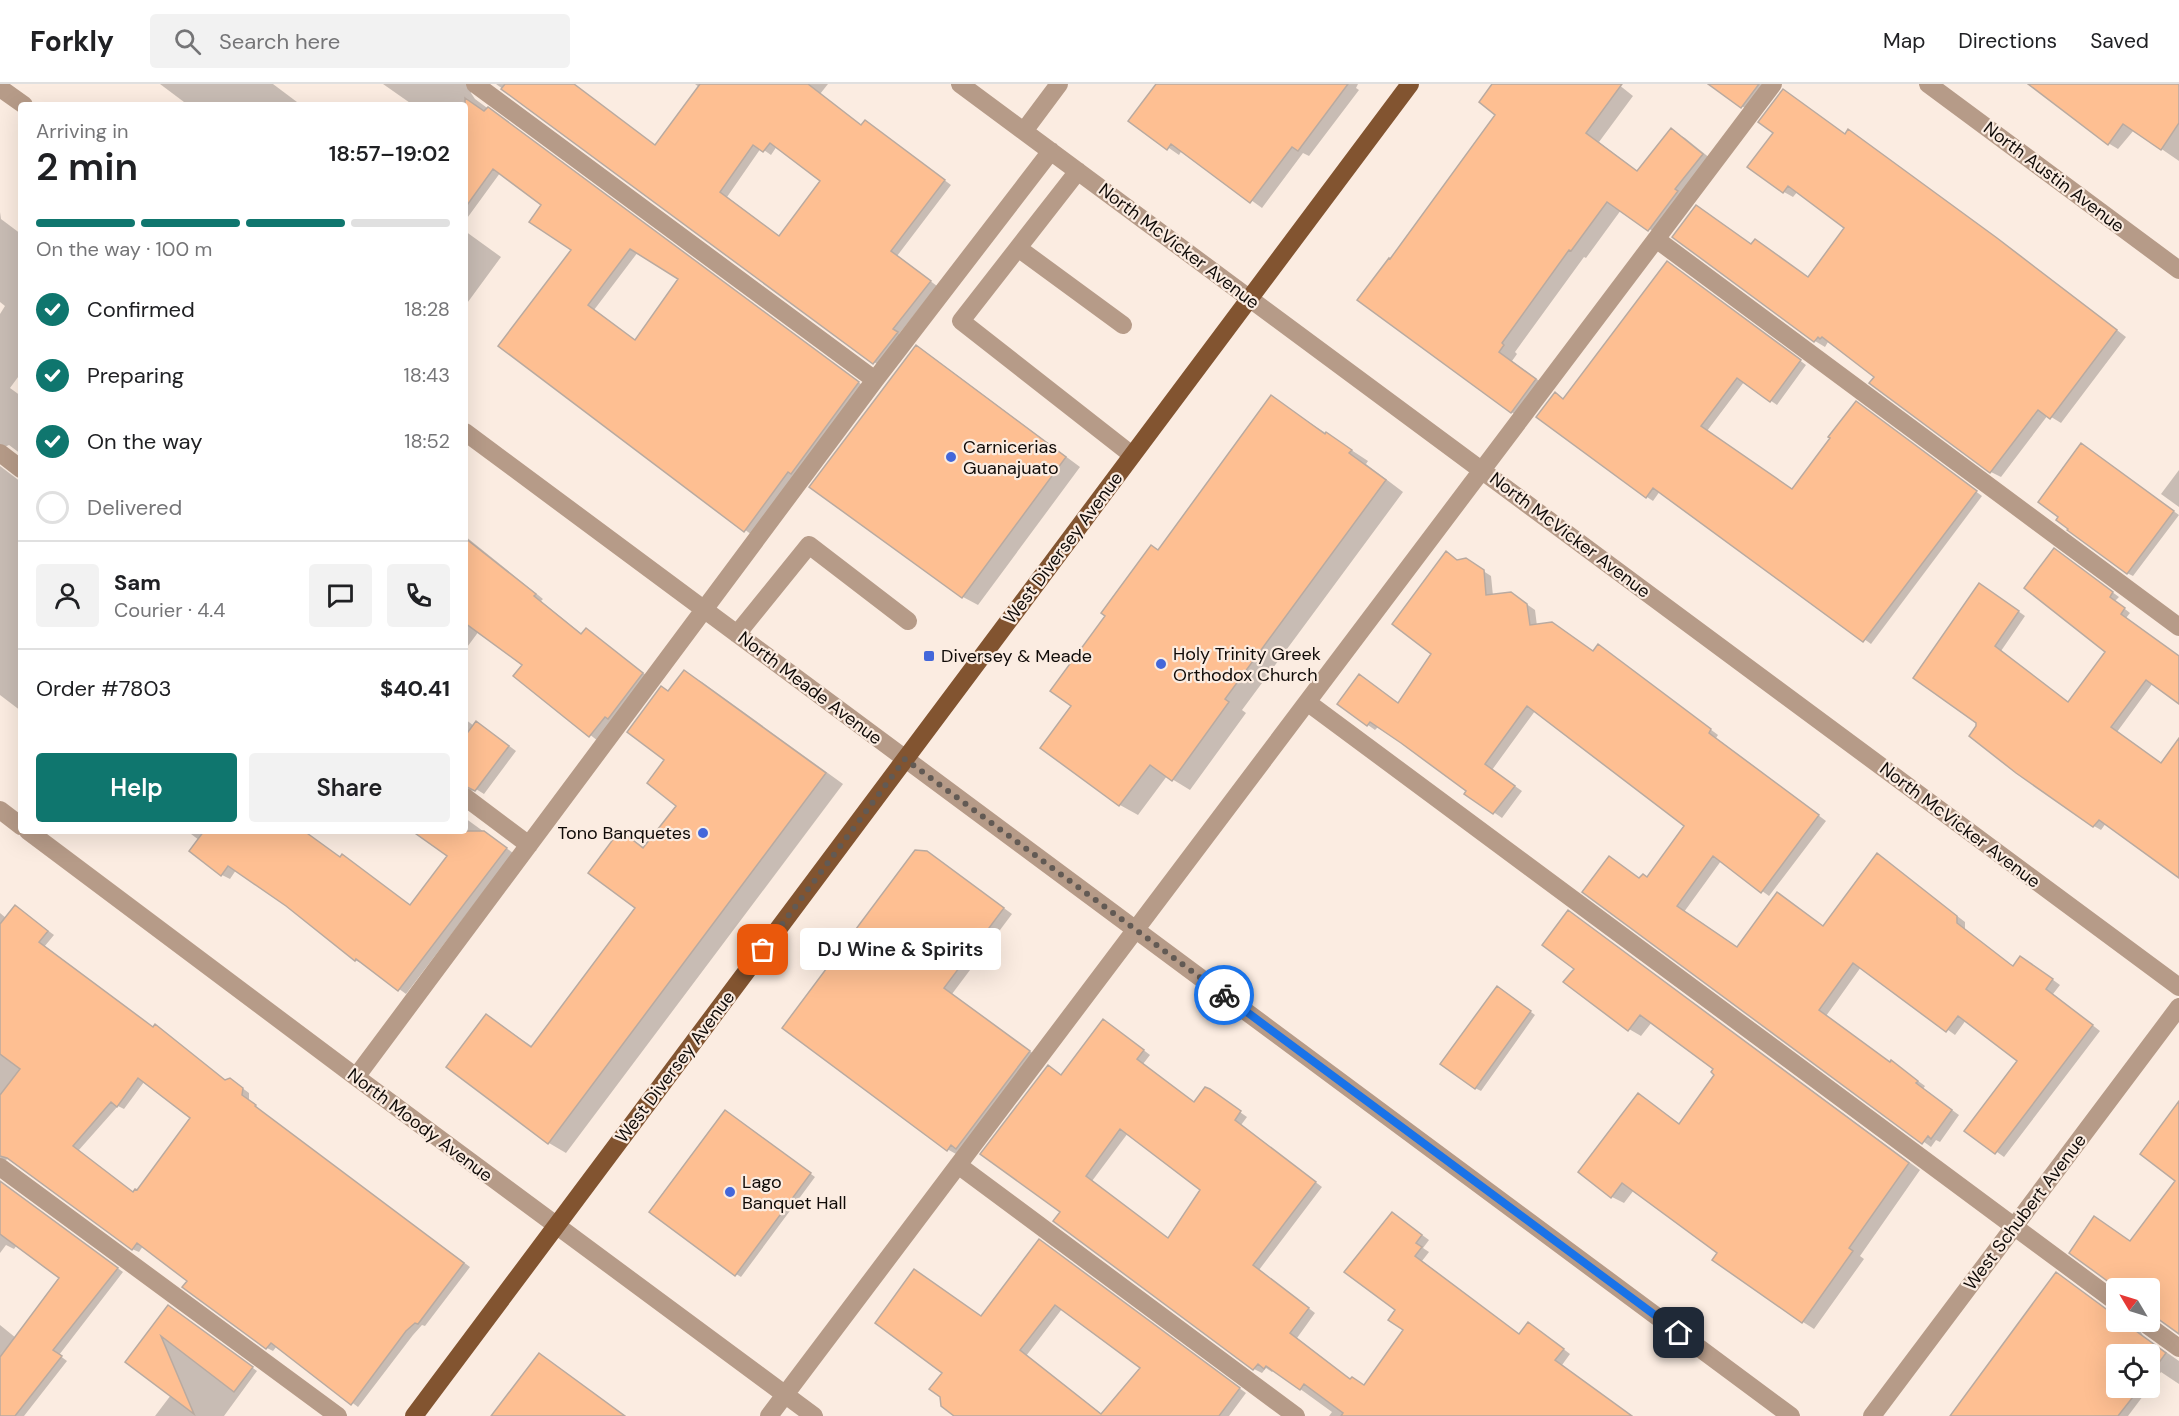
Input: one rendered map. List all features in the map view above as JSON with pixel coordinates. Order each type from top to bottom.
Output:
[{"type":"main road","name":"West Diversey Avenue","points":[[414,1416],[1410,84]]},
{"type":"street","points":[[475,84],[875,380]]},
{"type":"street","name":"North McVicker Avenue","points":[[960,84],[2179,987]]},
{"type":"street","points":[[1024,131],[1059,84]]},
{"type":"street","points":[[769,1416],[1773,84]]},
{"type":"street","name":"North Austin Avenue","points":[[1928,84],[2179,270]]},
{"type":"street","points":[[0,88],[20,102]]},
{"type":"street","points":[[356,1077],[875,380],[1051,151]]},
{"type":"street","points":[[1078,171],[961,321],[1132,455]]},
{"type":"street","points":[[1656,238],[2179,627]]},
{"type":"street","points":[[1018,248],[1123,325]]},
{"type":"street","name":"North Meade Avenue","points":[[468,434],[1791,1416]]},
{"type":"street","points":[[0,453],[18,466]]},
{"type":"street","points":[[737,634],[809,545],[908,621]]},
{"type":"street","points":[[1307,702],[2106,1295]]},
{"type":"street","points":[[468,799],[529,845]]},
{"type":"street","points":[[0,810],[18,824]]},
{"type":"street","name":"North Moody Avenue","points":[[32,834],[814,1416]]},
{"type":"street","name":"West Schubert Avenue","points":[[1872,1416],[2179,1007]]},
{"type":"street","points":[[958,1165],[1296,1416]]},
{"type":"street","points":[[0,1167],[338,1416]]},
{"type":"street","points":[[2157,1332],[2179,1348]]},
{"type":"building","points":[[505,84],[574,84],[655,145],[700,84],[808,84],[861,125],[865,120],[945,180],[891,251],[931,281],[893,329],[898,332],[873,364],[501,89]],"holes":[[[770,143],[820,181],[779,236],[720,192],[753,145],[763,152]]]},
{"type":"building","points":[[1156,84],[1348,84],[1298,151],[1292,147],[1250,203],[1171,144],[1167,150],[1128,121]]},
{"type":"building","points":[[1492,84],[1622,84],[1586,133],[1637,171],[1671,128],[1703,154],[1675,189],[1678,191],[1648,231],[1607,202],[1571,251],[1569,250],[1502,343],[1504,345],[1499,352],[1536,379],[1511,413],[1357,300],[1390,259],[1495,115],[1479,102]]},
{"type":"building","points":[[1708,84],[1759,84],[1741,108]]},
{"type":"building","points":[[2028,84],[2179,84],[2179,123],[2161,150],[2123,124],[2108,145]]},
{"type":"building","points":[[1783,89],[1845,134],[1848,129],[1997,238],[2117,330],[2050,419],[2038,410],[1990,473],[1869,383],[1874,377],[1822,337],[1820,339],[1818,337],[1814,342],[1672,237],[1696,205],[1751,244],[1755,239],[1808,277],[1844,228],[1788,186],[1783,193],[1747,167],[1773,133],[1758,122]]},
{"type":"building","points":[[465,98],[484,111],[488,107],[859,382],[791,474],[788,472],[744,532],[498,346],[571,250],[529,222],[541,205],[493,169],[468,204],[468,102],[465,102]],"holes":[[[630,249],[678,279],[635,340],[588,305]]]},
{"type":"building","points":[[1667,261],[1801,360],[1770,402],[1737,378],[1701,426],[1792,489],[1856,401],[1977,491],[1863,642],[1653,488],[1646,498],[1536,417],[1555,392],[1563,399]]},
{"type":"building","name":"Carnicerias Guanajuato","points":[[916,345],[1066,457],[962,598],[809,487]]},
{"type":"building","points":[[1271,395],[1325,434],[1326,432],[1352,450],[1349,453],[1386,480],[1225,699],[1229,702],[1172,781],[1150,765],[1119,806],[1040,748],[1071,706],[1050,691],[1105,616],[1101,613],[1151,545],[1158,550]]},
{"type":"building","points":[[2081,443],[2174,511],[2127,574],[2067,530],[2056,520],[2058,517],[2038,502]]},
{"type":"building","points":[[468,540],[536,594],[534,596],[581,634],[586,628],[643,673],[608,719],[605,717],[589,737],[513,676],[522,665],[468,625]]},
{"type":"building","points":[[2054,548],[2113,592],[2110,597],[2125,608],[2121,614],[2179,656],[2179,704],[2146,680],[2111,727],[2161,763],[2179,738],[2179,878],[2099,820],[2093,827],[2016,773],[1969,736],[1976,723],[1913,678],[1979,583],[2019,611],[1995,646],[2068,702],[2105,652],[2024,588]]},
{"type":"building","points":[[1446,551],[1457,560],[1466,558],[1484,570],[1486,595],[1511,592],[1527,604],[1530,625],[1552,622],[1593,651],[1598,644],[1711,729],[1709,733],[1819,815],[1761,893],[1713,856],[1677,906],[1737,947],[1777,892],[1823,926],[1877,853],[1957,916],[1957,923],[2010,964],[2013,966],[2020,956],[2053,979],[2046,989],[2093,1025],[1995,1154],[1964,1131],[2017,1061],[1958,1016],[1946,1032],[1853,963],[1819,1010],[1890,1062],[1891,1060],[1918,1081],[1916,1083],[1952,1110],[1931,1139],[1928,1136],[1922,1144],[1582,892],[1609,856],[1639,878],[1643,874],[1647,877],[1684,826],[1527,706],[1485,764],[1515,786],[1493,814],[1464,794],[1466,791],[1401,743],[1370,722],[1367,726],[1337,704],[1359,674],[1398,703],[1431,654],[1392,624]]},
{"type":"building","points":[[684,670],[826,773],[548,1144],[446,1067],[486,1014],[531,1047],[635,908],[588,873],[620,830],[643,848],[676,806],[647,783],[664,760],[627,732],[661,686],[668,691]]},
{"type":"building","points":[[476,721],[509,746],[475,791],[468,788],[468,732]]},
{"type":"building","points":[[468,831],[484,831],[507,848],[398,991],[356,959],[355,961],[286,906],[228,866],[221,876],[189,851],[202,834],[308,834],[340,857],[342,854],[410,905],[447,856],[416,834],[468,834]]},
{"type":"building","points":[[915,850],[927,851],[1004,908],[944,988],[1030,1051],[956,1149],[951,1145],[947,1151],[782,1028]]},
{"type":"building","points":[[15,905],[48,931],[39,942],[153,1027],[155,1024],[225,1080],[230,1078],[243,1088],[242,1095],[255,1106],[464,1263],[418,1324],[415,1323],[406,1331],[351,1405],[271,1343],[266,1349],[182,1287],[187,1281],[137,1243],[132,1250],[7,1158],[0,1156],[0,1095],[20,1069],[0,1054],[0,924]],"holes":[[[138,1078],[190,1118],[137,1190],[133,1192],[73,1146],[111,1102],[117,1107]]]},
{"type":"building","points":[[1568,910],[1909,1163],[1849,1248],[1853,1251],[1802,1323],[1712,1260],[1717,1253],[1622,1183],[1611,1198],[1578,1172],[1638,1093],[1679,1124],[1714,1075],[1711,1072],[1713,1069],[1640,1015],[1628,1031],[1563,982],[1574,969],[1542,945]]},
{"type":"building","points":[[1497,986],[1531,1011],[1475,1089],[1440,1064]]},
{"type":"building","points":[[1103,1019],[1144,1050],[1137,1059],[1194,1102],[1205,1087],[1210,1089],[1241,1111],[1235,1120],[1316,1182],[1253,1265],[1309,1308],[1290,1333],[1350,1379],[1352,1377],[1364,1385],[1403,1330],[1388,1320],[1395,1310],[1344,1272],[1392,1212],[1422,1235],[1416,1243],[1422,1247],[1415,1256],[1519,1334],[1528,1322],[1564,1349],[1555,1360],[1632,1416],[1341,1416],[1343,1413],[1304,1384],[1300,1390],[1266,1366],[1264,1369],[1258,1364],[1253,1370],[1053,1221],[1060,1212],[980,1154],[1048,1065],[1061,1075]],"holes":[[[1120,1129],[1200,1190],[1168,1238],[1086,1176]]]},
{"type":"building","points":[[2179,1101],[2179,1334],[2160,1320],[2160,1278],[2106,1278],[2106,1280],[2069,1253],[2094,1216],[2130,1241],[2175,1181],[2140,1154]]},
{"type":"building","name":"Lago Banquet Hall","points":[[725,1110],[811,1173],[735,1276],[649,1212]]},
{"type":"building","points":[[0,1181],[118,1268],[53,1350],[62,1356],[15,1416],[0,1416],[0,1357],[59,1278],[0,1234]]},
{"type":"building","points":[[1039,1239],[1240,1388],[1219,1416],[954,1416],[941,1406],[940,1397],[929,1389],[942,1373],[875,1323],[914,1269],[981,1316]],"holes":[[[1055,1305],[1140,1368],[1101,1414],[1020,1350]]]},
{"type":"building","points":[[2056,1272],[2106,1309],[2106,1332],[2137,1332],[2154,1344],[2106,1344],[2106,1398],[2132,1398],[2118,1416],[1950,1416]]},
{"type":"building","points":[[168,1305],[253,1367],[234,1392],[161,1336],[194,1414],[125,1362]]},
{"type":"building","points":[[2160,1349],[2166,1353],[2160,1361]]},
{"type":"building","points":[[539,1353],[625,1416],[491,1416]]},
{"type":"way so far","points":[[763,950],[905,759],[1224,995]]},
{"type":"place","name":"Carnicerias Guanajuato","points":[[951,457]]},
{"type":"place","name":"Diversey & Meade","points":[[929,656]]},
{"type":"place","name":"Holy Trinity Greek Orthodox Church","points":[[1161,664]]},
{"type":"place","name":"Tono Banquetes","points":[[703,833]]},
{"type":"place","name":"DJ Wine & Spirits","points":[[763,950]]},
{"type":"place","name":"Lago Banquet Hall","points":[[730,1192]]},
{"type":"route","points":[[1224,995],[1679,1333]]}]
